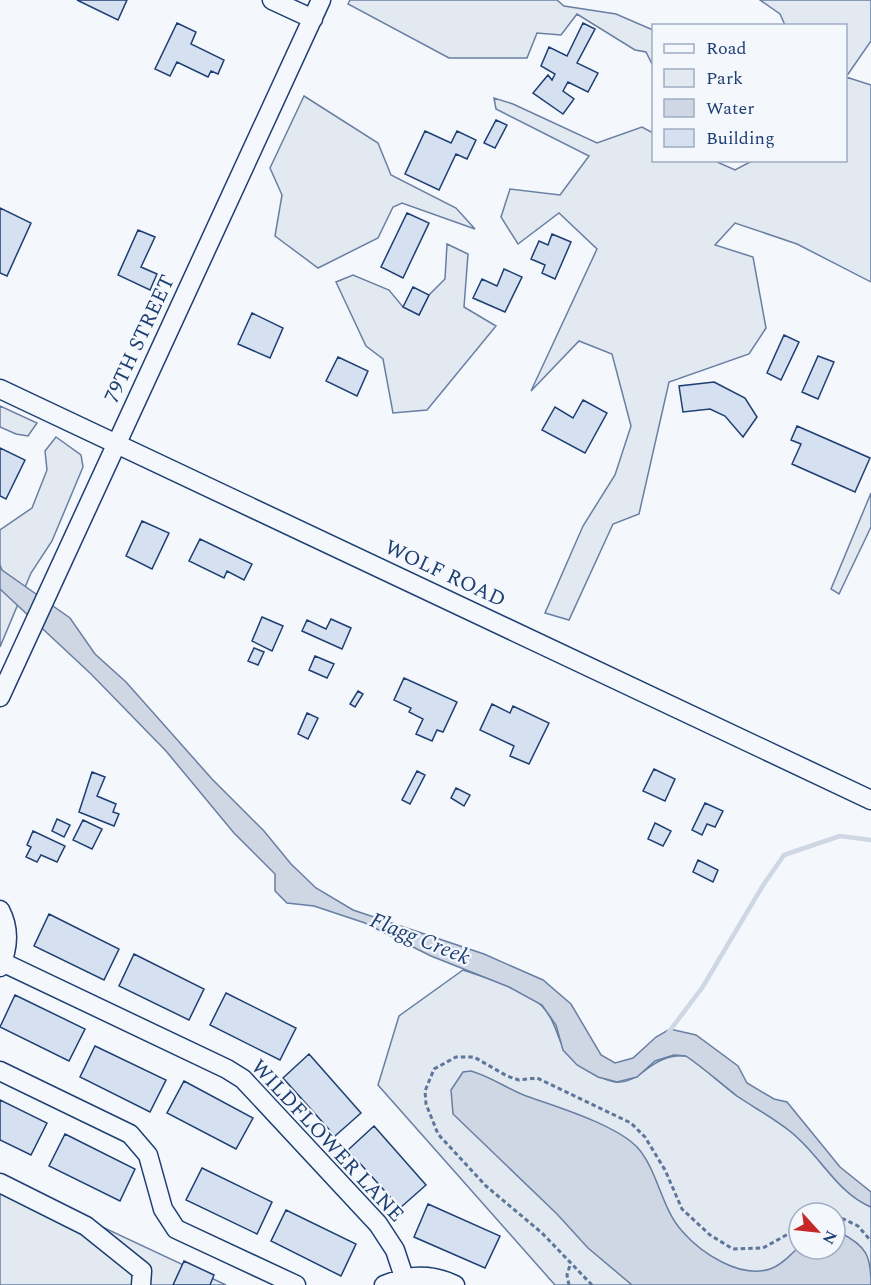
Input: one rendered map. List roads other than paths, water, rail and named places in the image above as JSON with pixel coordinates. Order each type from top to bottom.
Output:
[{"type":"street","points":[[272,0],[313,19]]},
{"type":"street","name":"79TH STREET","points":[[0,697],[321,0]]},
{"type":"street","name":"WOLF ROAD","points":[[0,389],[871,800]]},
{"type":"street","points":[[0,910],[7,925],[8,943],[1,964]]},
{"type":"street","name":"WILDFLOWER LANE","points":[[1,964],[227,1069],[243,1079],[378,1224],[395,1250],[404,1277]]},
{"type":"street","points":[[0,1071],[130,1134],[148,1155],[163,1209],[176,1229],[296,1285]]},
{"type":"street","points":[[0,1183],[86,1226],[142,1271],[141,1285]]},
{"type":"street","points":[[384,1285],[404,1277],[434,1277],[455,1285]]},
{"type":"water","name":"Flagg Creek","points":[[0,565],[2,570],[70,618],[95,654],[126,682],[212,779],[316,888],[353,910],[484,954],[543,980],[571,1004],[601,1055],[615,1063],[633,1058],[656,1037],[670,1029],[696,1035],[738,1066],[747,1083],[774,1099],[787,1102],[840,1167],[871,1192],[871,1207],[838,1183],[802,1141],[791,1132],[737,1096],[686,1056],[674,1055],[655,1061],[637,1077],[617,1082],[598,1077],[577,1065],[563,1050],[556,1025],[542,1005],[509,987],[431,956],[365,923],[314,906],[287,903],[275,891],[275,874],[234,833],[166,751],[91,674],[0,589]]},
{"type":"water","points":[[471,1071],[486,1077],[522,1094],[601,1124],[628,1139],[644,1156],[675,1222],[700,1248],[722,1262],[746,1270],[758,1271],[770,1269],[787,1258],[787,1261],[847,1261],[847,1236],[866,1253],[870,1266],[871,1285],[632,1285],[588,1248],[557,1214],[453,1114],[451,1090],[463,1072]]},
{"type":"waterway","points":[[668,1033],[702,988],[762,887],[784,855],[840,836],[871,840]]}]
